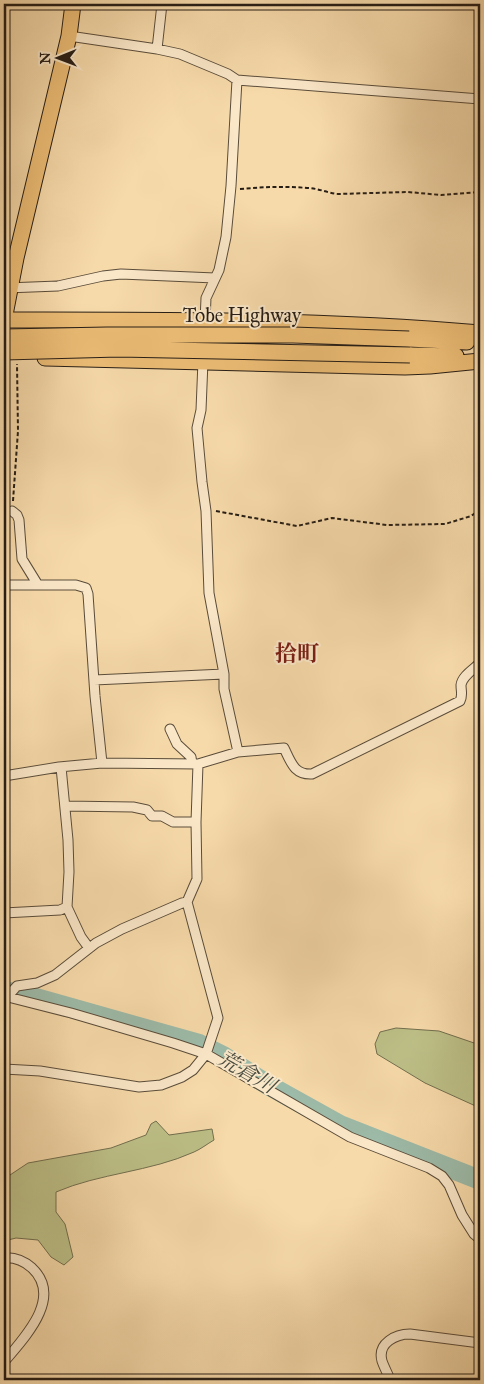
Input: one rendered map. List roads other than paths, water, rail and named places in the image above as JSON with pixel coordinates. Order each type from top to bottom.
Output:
[{"type":"main road","points":[[74,4],[69,36],[7,288],[4,320],[205,321],[408,327],[480,333]]},
{"type":"main road","points":[[203,360],[205,321]]},
{"type":"main road","name":"Tobe Highway","points":[[4,337],[293,335],[409,338],[480,343]]},
{"type":"main road","name":"Tobe Highway","points":[[8,356],[119,349],[480,356]]},
{"type":"main road","points":[[8,356],[405,366],[430,366],[480,361]]},
{"type":"street","points":[[157,49],[162,4]]},
{"type":"street","points":[[69,36],[180,54],[228,74],[237,80],[480,99]]},
{"type":"street","points":[[205,321],[206,298],[219,270],[226,237],[231,190],[237,80]]},
{"type":"street","points":[[7,288],[58,286],[121,274],[215,278]]},
{"type":"street","points":[[203,360],[201,410],[198,428],[206,511],[209,593],[224,674],[224,689],[238,752]]},
{"type":"street","points":[[12,511],[18,515],[21,531],[20,551],[22,559],[38,585]]},
{"type":"street","points":[[4,585],[76,585],[86,588],[102,763]]},
{"type":"street","points":[[4,776],[102,763],[195,764],[238,752],[284,748],[298,772],[312,774],[460,701],[462,697],[462,679],[480,663]]},
{"type":"street","points":[[94,680],[224,674]]},
{"type":"street","points":[[4,1069],[40,1071],[139,1087],[155,1086],[182,1077],[193,1070],[206,1054],[218,1018],[187,902],[198,879],[195,764],[178,744],[170,729]]},
{"type":"street","points":[[61,767],[69,872],[67,907],[81,937],[89,948]]},
{"type":"street","points":[[65,806],[100,805],[107,808],[133,808],[147,810],[152,816],[162,816],[172,822],[196,822]]},
{"type":"street","points":[[187,902],[122,929],[89,948],[55,975],[37,983],[17,986],[6,997],[164,1040],[206,1054],[350,1137],[429,1168],[442,1176],[449,1185],[462,1215],[474,1234],[480,1239]]},
{"type":"street","points":[[4,913],[60,910],[67,907]]},
{"type":"street","points":[[4,1258],[21,1260],[33,1270],[41,1281],[43,1297],[41,1309],[34,1324],[4,1362]]},
{"type":"street","points":[[390,1380],[382,1359],[382,1351],[386,1343],[393,1337],[410,1334],[480,1344]]},
{"type":"waterway","name":"荒倉川","points":[[4,991],[25,995],[199,1044],[223,1056],[268,1085],[340,1125],[480,1180]]},
{"type":"district","name":"拾町","points":[[297,653]]}]
